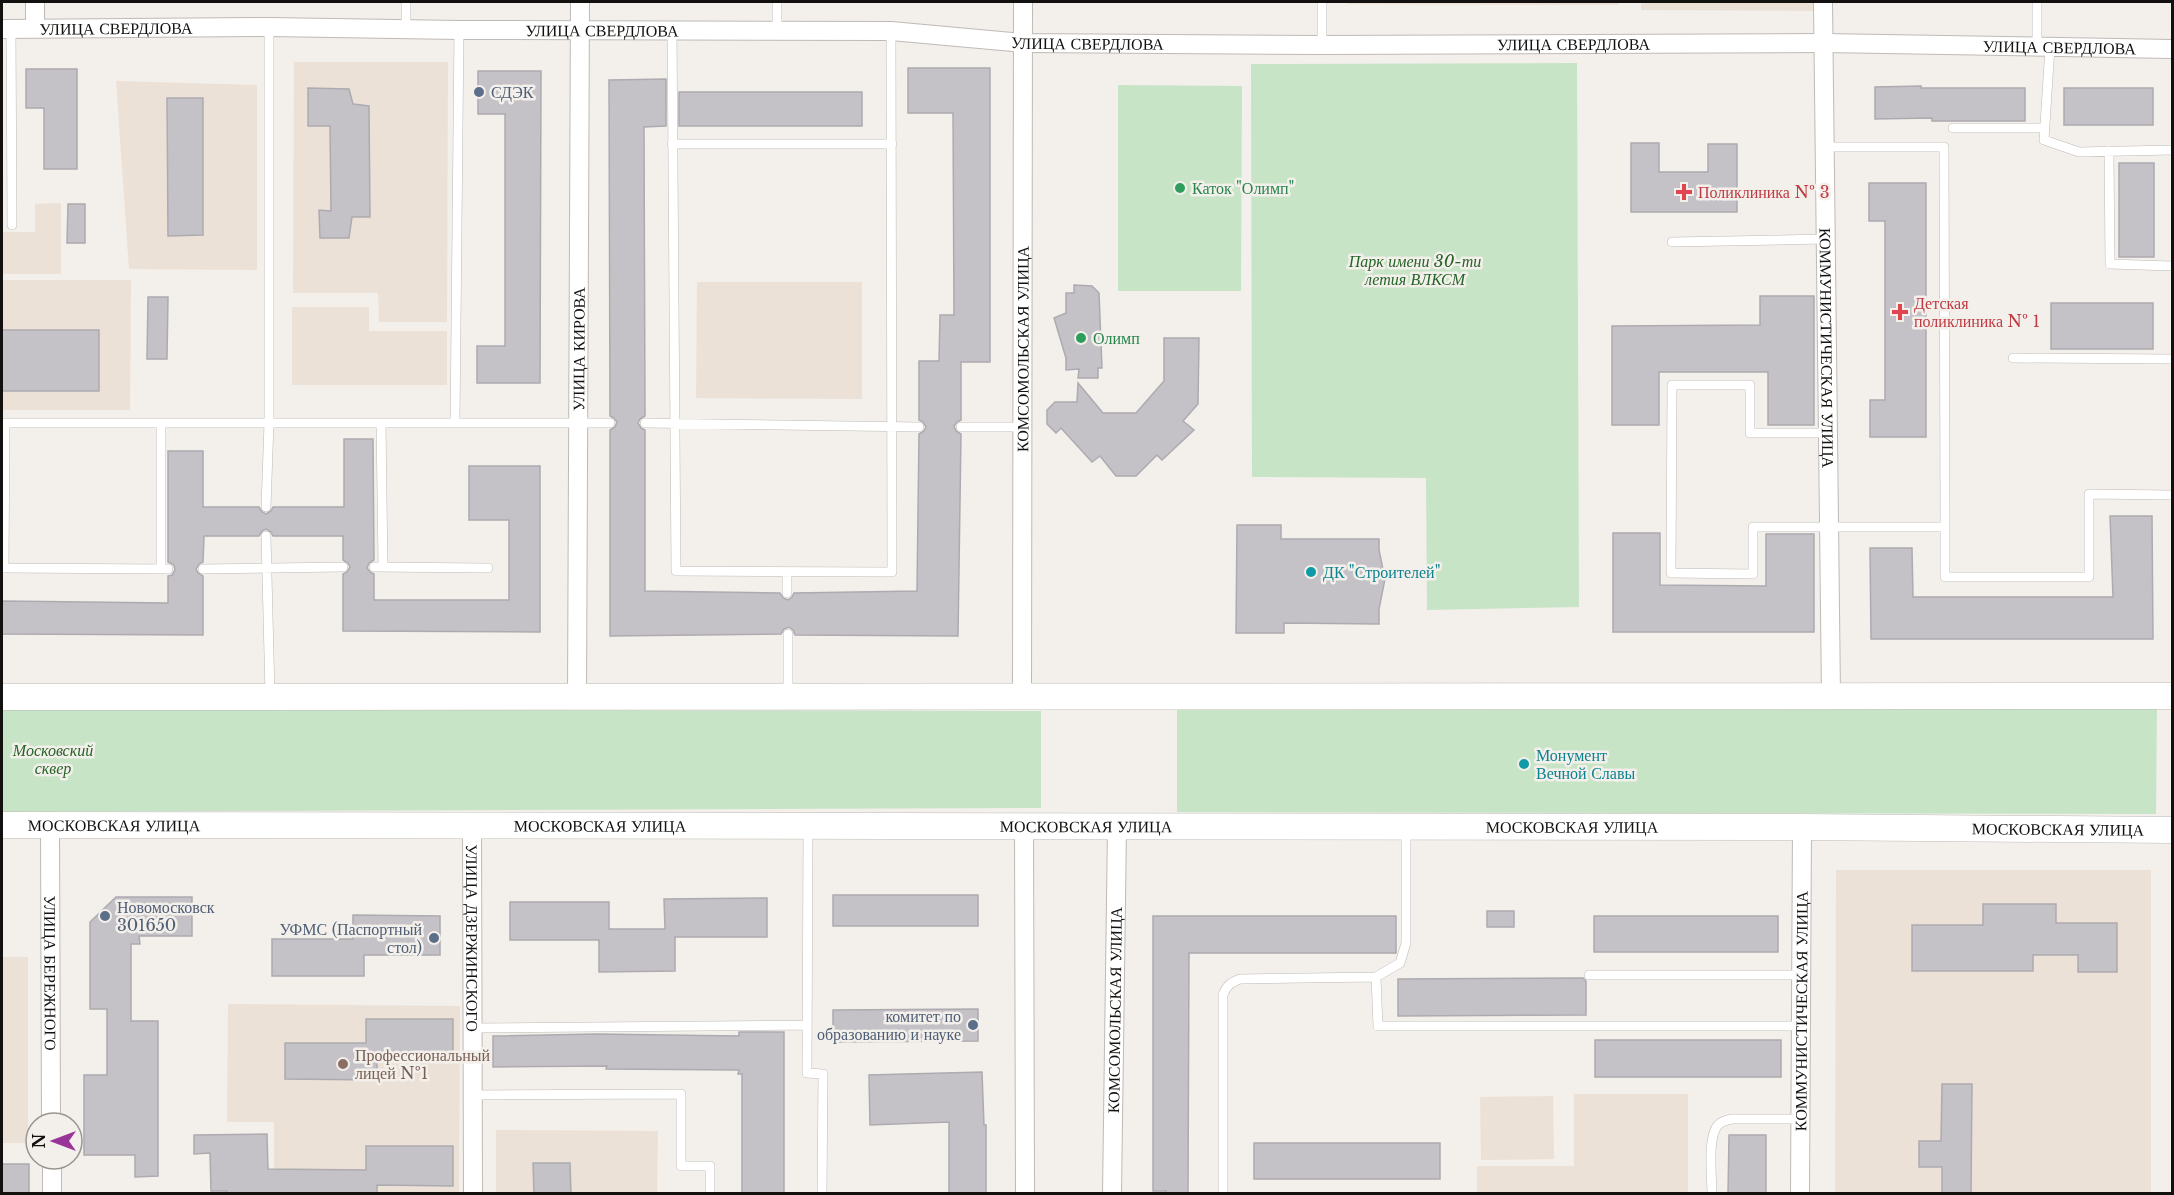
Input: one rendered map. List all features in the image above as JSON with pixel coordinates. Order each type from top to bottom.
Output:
[{"type":"main road","points":[[2,697],[2172,696]]},
{"type":"main road","name":"МОСКОВСКАЯ УЛИЦА","points":[[2,825],[1802,827],[2172,830]]},
{"type":"street","points":[[35,2],[35,28]]},
{"type":"street","name":"УЛИЦА КИРОВА","points":[[577,697],[580,2]]},
{"type":"street","name":"КОМСОМОЛЬСКАЯ УЛИЦА","points":[[1022,697],[1023,2]]},
{"type":"street","name":"КОММУНИСТИЧЕСКАЯ УЛИЦА","points":[[1823,2],[1831,696]]},
{"type":"street","name":"УЛИЦА СВЕРДЛОВА","points":[[6,29],[269,27],[891,31],[1023,43],[1322,45],[1824,43],[2172,49]]},
{"type":"street","name":"УЛИЦА БЕРЕЖНОГО","points":[[50,825],[51,1111]]},
{"type":"street","name":"УЛИЦА ДЗЕРЖИНСКОГО","points":[[472,826],[473,1194]]},
{"type":"street","points":[[1024,826],[1025,1194]]},
{"type":"street","name":"КОМСОМОЛЬСКАЯ УЛИЦА","points":[[1112,1194],[1117,826]]},
{"type":"street","name":"КОММУНИСТИЧЕСКАЯ УЛИЦА","points":[[1800,1194],[1802,827]]},
{"type":"street","points":[[52,1171],[52,1194]]},
{"type":"lane","points":[[406,2],[406,29]]},
{"type":"lane","points":[[777,2],[777,30]]},
{"type":"lane","points":[[1322,2],[1322,45]]},
{"type":"lane","points":[[2037,2],[2044,47],[2044,140],[2079,152],[2172,150]]},
{"type":"lane","points":[[266,507],[269,27]]},
{"type":"lane","points":[[6,29],[6,162],[12,225]]},
{"type":"lane","points":[[455,423],[459,30]]},
{"type":"lane","points":[[672,30],[676,571],[787,572],[892,572],[891,31]]},
{"type":"lane","points":[[1953,128],[2045,128]]},
{"type":"lane","points":[[672,144],[891,144]]},
{"type":"lane","points":[[1825,147],[1944,147],[1945,577],[2089,577],[2089,495],[2172,495]]},
{"type":"lane","points":[[2109,151],[2110,264],[2172,266]]},
{"type":"lane","points":[[1672,242],[1826,239]]},
{"type":"lane","points":[[2013,358],[2172,359]]},
{"type":"lane","points":[[1828,433],[1750,433],[1750,385],[1672,385],[1671,573],[1753,574],[1753,527],[1945,527]]},
{"type":"lane","points":[[161,423],[165,568],[3,568],[3,423],[161,423],[610,423]]},
{"type":"lane","points":[[381,423],[378,567],[488,568]]},
{"type":"lane","points":[[645,423],[919,427]]},
{"type":"lane","points":[[961,427],[1023,427]]},
{"type":"lane","points":[[266,536],[270,697]]},
{"type":"lane","points":[[203,569],[343,567]]},
{"type":"lane","points":[[787,572],[787,593]]},
{"type":"lane","points":[[788,634],[788,697]]},
{"type":"lane","points":[[808,826],[807,1073],[823,1074],[822,1194]]},
{"type":"lane","points":[[1223,1194],[1223,995],[1226,988],[1230,983],[1240,979],[1376,977],[1400,963],[1406,943],[1406,827]]},
{"type":"lane","points":[[1589,975],[1801,975]]},
{"type":"lane","points":[[1376,977],[1378,1026],[1801,1026]]},
{"type":"lane","points":[[473,1028],[807,1025]]},
{"type":"lane","points":[[473,1095],[681,1094],[681,1166],[710,1166],[710,1194]]},
{"type":"lane","points":[[1712,1194],[1712,1144],[1716,1126],[1732,1119],[1800,1119]]},
{"type":"shaded area","points":[[1347,2],[1619,2],[1619,5],[1347,4]]},
{"type":"shaded area","points":[[1641,2],[1815,2],[1815,11],[1641,10]]},
{"type":"shaded area","points":[[294,62],[448,62],[447,322],[379,322],[378,293],[293,293]]},
{"type":"shaded area","points":[[116,81],[257,85],[257,270],[129,269]]},
{"type":"shaded area","points":[[61,203],[61,274],[2,274],[2,232],[35,232],[35,204]]},
{"type":"shaded area","points":[[2,280],[131,280],[130,410],[2,410]]},
{"type":"shaded area","points":[[697,282],[862,282],[862,399],[696,398]]},
{"type":"shaded area","points":[[292,307],[369,307],[369,331],[447,331],[447,385],[292,385]]},
{"type":"shaded area","points":[[1836,870],[2151,870],[2151,1193],[1835,1194]]},
{"type":"shaded area","points":[[2,957],[28,957],[28,1111],[24,1111],[24,1143],[2,1143]]},
{"type":"shaded area","name":"Профессиональный лицей №1","points":[[228,1004],[460,1006],[459,1193],[274,1193],[274,1122],[227,1122]]},
{"type":"shaded area","points":[[1574,1094],[1688,1094],[1688,1193],[1477,1193],[1477,1166],[1574,1166]]},
{"type":"shaded area","points":[[1553,1096],[1554,1159],[1481,1160],[1480,1097]]},
{"type":"shaded area","points":[[496,1130],[658,1131],[657,1193],[496,1194]]},
{"type":"green space","name":"Парк имени 30-ти летия ВЛКСМ","points":[[1577,63],[1579,607],[1427,610],[1426,478],[1252,477],[1251,64]]},
{"type":"green space","name":"Каток \"Олимп\"","points":[[1118,85],[1242,86],[1241,291],[1118,291]]},
{"type":"green space","points":[[2157,705],[2156,814],[1177,812],[1177,710]]},
{"type":"green space","name":"Московский сквер","points":[[2,709],[1041,711],[1041,808],[2,812]]},
{"type":"building","points":[[908,68],[990,68],[990,362],[961,362],[961,420],[954,426],[961,434],[958,636],[795,635],[789,627],[781,634],[610,636],[610,430],[617,422],[610,416],[609,80],[666,79],[666,126],[644,127],[645,416],[638,423],[645,430],[645,591],[780,593],[788,600],[794,593],[917,591],[919,434],[926,427],[919,420],[919,361],[939,361],[940,315],[954,315],[953,113],[908,113]]},
{"type":"building","points":[[26,69],[77,69],[77,169],[44,169],[44,108],[26,108]]},
{"type":"building","points":[[478,71],[541,71],[540,383],[477,383],[477,346],[505,346],[505,114],[478,114]]},
{"type":"building","points":[[1921,86],[1921,88],[2025,88],[2025,121],[1875,119],[1875,87]]},
{"type":"building","points":[[308,88],[349,89],[353,104],[369,106],[370,217],[352,217],[349,238],[320,238],[319,210],[331,211],[330,126],[308,126]]},
{"type":"building","points":[[2064,88],[2153,88],[2153,125],[2064,125]]},
{"type":"building","points":[[679,92],[862,92],[862,126],[679,126]]},
{"type":"building","points":[[167,98],[203,98],[203,235],[168,236]]},
{"type":"building","name":"Поликлиника № 3","points":[[1631,143],[1659,143],[1659,172],[1708,172],[1708,144],[1737,144],[1737,212],[1631,212]]},
{"type":"building","points":[[2119,163],[2154,163],[2154,257],[2119,257]]},
{"type":"building","points":[[1869,183],[1926,183],[1926,437],[1870,437],[1870,400],[1885,400],[1885,221],[1869,221]]},
{"type":"building","points":[[68,204],[85,204],[85,243],[67,243]]},
{"type":"building","name":"Олимп","points":[[1074,285],[1092,286],[1099,293],[1102,368],[1098,368],[1098,378],[1078,378],[1079,369],[1066,370],[1066,358],[1054,318],[1066,313],[1066,293],[1074,293]]},
{"type":"building","points":[[1760,296],[1814,296],[1814,425],[1768,425],[1768,372],[1659,372],[1659,425],[1612,425],[1612,326],[1760,325]]},
{"type":"building","points":[[148,297],[168,297],[167,359],[147,359]]},
{"type":"building","points":[[2051,303],[2153,303],[2153,349],[2051,349]]},
{"type":"building","points":[[2,330],[99,330],[99,391],[2,391]]},
{"type":"building","points":[[1164,338],[1199,338],[1198,404],[1183,421],[1194,430],[1162,460],[1157,455],[1136,476],[1116,476],[1100,456],[1092,462],[1061,428],[1056,433],[1047,424],[1047,410],[1055,402],[1077,402],[1078,383],[1103,413],[1136,413],[1164,381]]},
{"type":"building","points":[[344,439],[373,439],[374,560],[367,568],[374,574],[374,600],[509,600],[509,520],[469,520],[469,466],[540,466],[540,632],[343,631],[343,574],[350,567],[343,560],[343,536],[273,536],[266,529],[259,536],[204,536],[203,562],[196,569],[203,576],[203,635],[2,634],[2,601],[168,603],[168,576],[172,575],[175,570],[174,565],[168,562],[168,451],[203,451],[203,507],[259,507],[266,514],[273,507],[344,507]]},
{"type":"building","points":[[2110,516],[2152,516],[2153,639],[1871,639],[1870,548],[1912,548],[1913,597],[2113,597]]},
{"type":"building","name":"ДК \"Строителей\"","points":[[1237,525],[1281,525],[1281,539],[1379,539],[1385,579],[1379,609],[1379,624],[1284,623],[1284,633],[1236,633]]},
{"type":"building","points":[[1613,533],[1660,533],[1660,585],[1766,586],[1766,534],[1814,534],[1814,632],[1613,632]]},
{"type":"building","points":[[833,895],[978,895],[978,926],[833,926]]},
{"type":"building","points":[[116,897],[192,897],[192,936],[139,936],[140,944],[131,944],[131,1021],[158,1021],[158,1176],[135,1177],[135,1155],[84,1155],[84,1075],[107,1075],[107,1009],[90,1009],[90,922]]},
{"type":"building","points":[[767,898],[767,937],[675,937],[675,971],[599,972],[599,940],[510,940],[510,902],[609,902],[609,929],[665,929],[664,899]]},
{"type":"building","points":[[1983,904],[2056,904],[2056,923],[2117,923],[2117,972],[2078,972],[2078,955],[2033,955],[2033,971],[1912,971],[1912,925],[1983,925]]},
{"type":"building","points":[[1487,911],[1514,911],[1514,927],[1487,927]]},
{"type":"building","points":[[353,915],[440,916],[440,955],[364,955],[364,976],[272,976],[272,939],[353,939]]},
{"type":"building","points":[[1153,916],[1396,916],[1396,953],[1189,953],[1188,1194],[1166,1194],[1166,1191],[1153,1191]]},
{"type":"building","points":[[1594,916],[1778,916],[1778,952],[1594,952]]},
{"type":"building","points":[[1583,978],[1586,981],[1586,1015],[1398,1016],[1398,979]]},
{"type":"building","points":[[978,1009],[978,1041],[833,1042],[833,1010]]},
{"type":"building","points":[[366,1019],[453,1019],[453,1059],[377,1058],[377,1080],[285,1079],[285,1043],[366,1043]]},
{"type":"building","points":[[739,1032],[784,1032],[784,1194],[742,1194],[742,1074],[738,1074],[739,1070],[606,1069],[607,1066],[493,1067],[493,1036],[597,1034],[739,1036]]},
{"type":"building","points":[[1595,1040],[1781,1040],[1781,1077],[1595,1077]]},
{"type":"building","points":[[982,1072],[984,1125],[986,1125],[986,1194],[949,1194],[949,1122],[870,1125],[869,1075]]},
{"type":"building","points":[[1942,1084],[1972,1084],[1971,1194],[1942,1194],[1942,1167],[1919,1167],[1919,1141],[1941,1141]]},
{"type":"building","points":[[267,1134],[268,1169],[366,1170],[366,1146],[453,1146],[453,1186],[377,1185],[377,1194],[227,1194],[227,1191],[211,1191],[210,1153],[194,1154],[194,1135]]},
{"type":"building","points":[[1729,1135],[1766,1135],[1766,1194],[1728,1194]]},
{"type":"building","points":[[1254,1143],[1440,1143],[1440,1179],[1254,1179]]},
{"type":"building","points":[[533,1163],[570,1163],[571,1194],[534,1194]]},
{"type":"building","points":[[2,1164],[24,1164],[24,1171],[29,1171],[29,1194],[2,1194]]},
{"type":"place","name":"СДЭК","points":[[479,92]]},
{"type":"place","name":"Каток \"Олимп\"","points":[[1180,188]]},
{"type":"place","name":"Поликлиника № 3","points":[[1684,192]]},
{"type":"place","name":"Детская поликлиника № 1","points":[[1900,312]]},
{"type":"place","name":"Олимп","points":[[1081,338]]},
{"type":"place","name":"ДК \"Строителей\"","points":[[1311,572]]},
{"type":"place","name":"Монумент Вечной Славы","points":[[1524,764]]},
{"type":"place","name":"Новомосковск 301650","points":[[105,916]]},
{"type":"place","name":"УФМС (Паспортный стол)","points":[[434,938]]},
{"type":"place","name":"комитет по образованию и науке","points":[[973,1025]]},
{"type":"place","name":"Профессиональный лицей №1","points":[[343,1064]]}]
